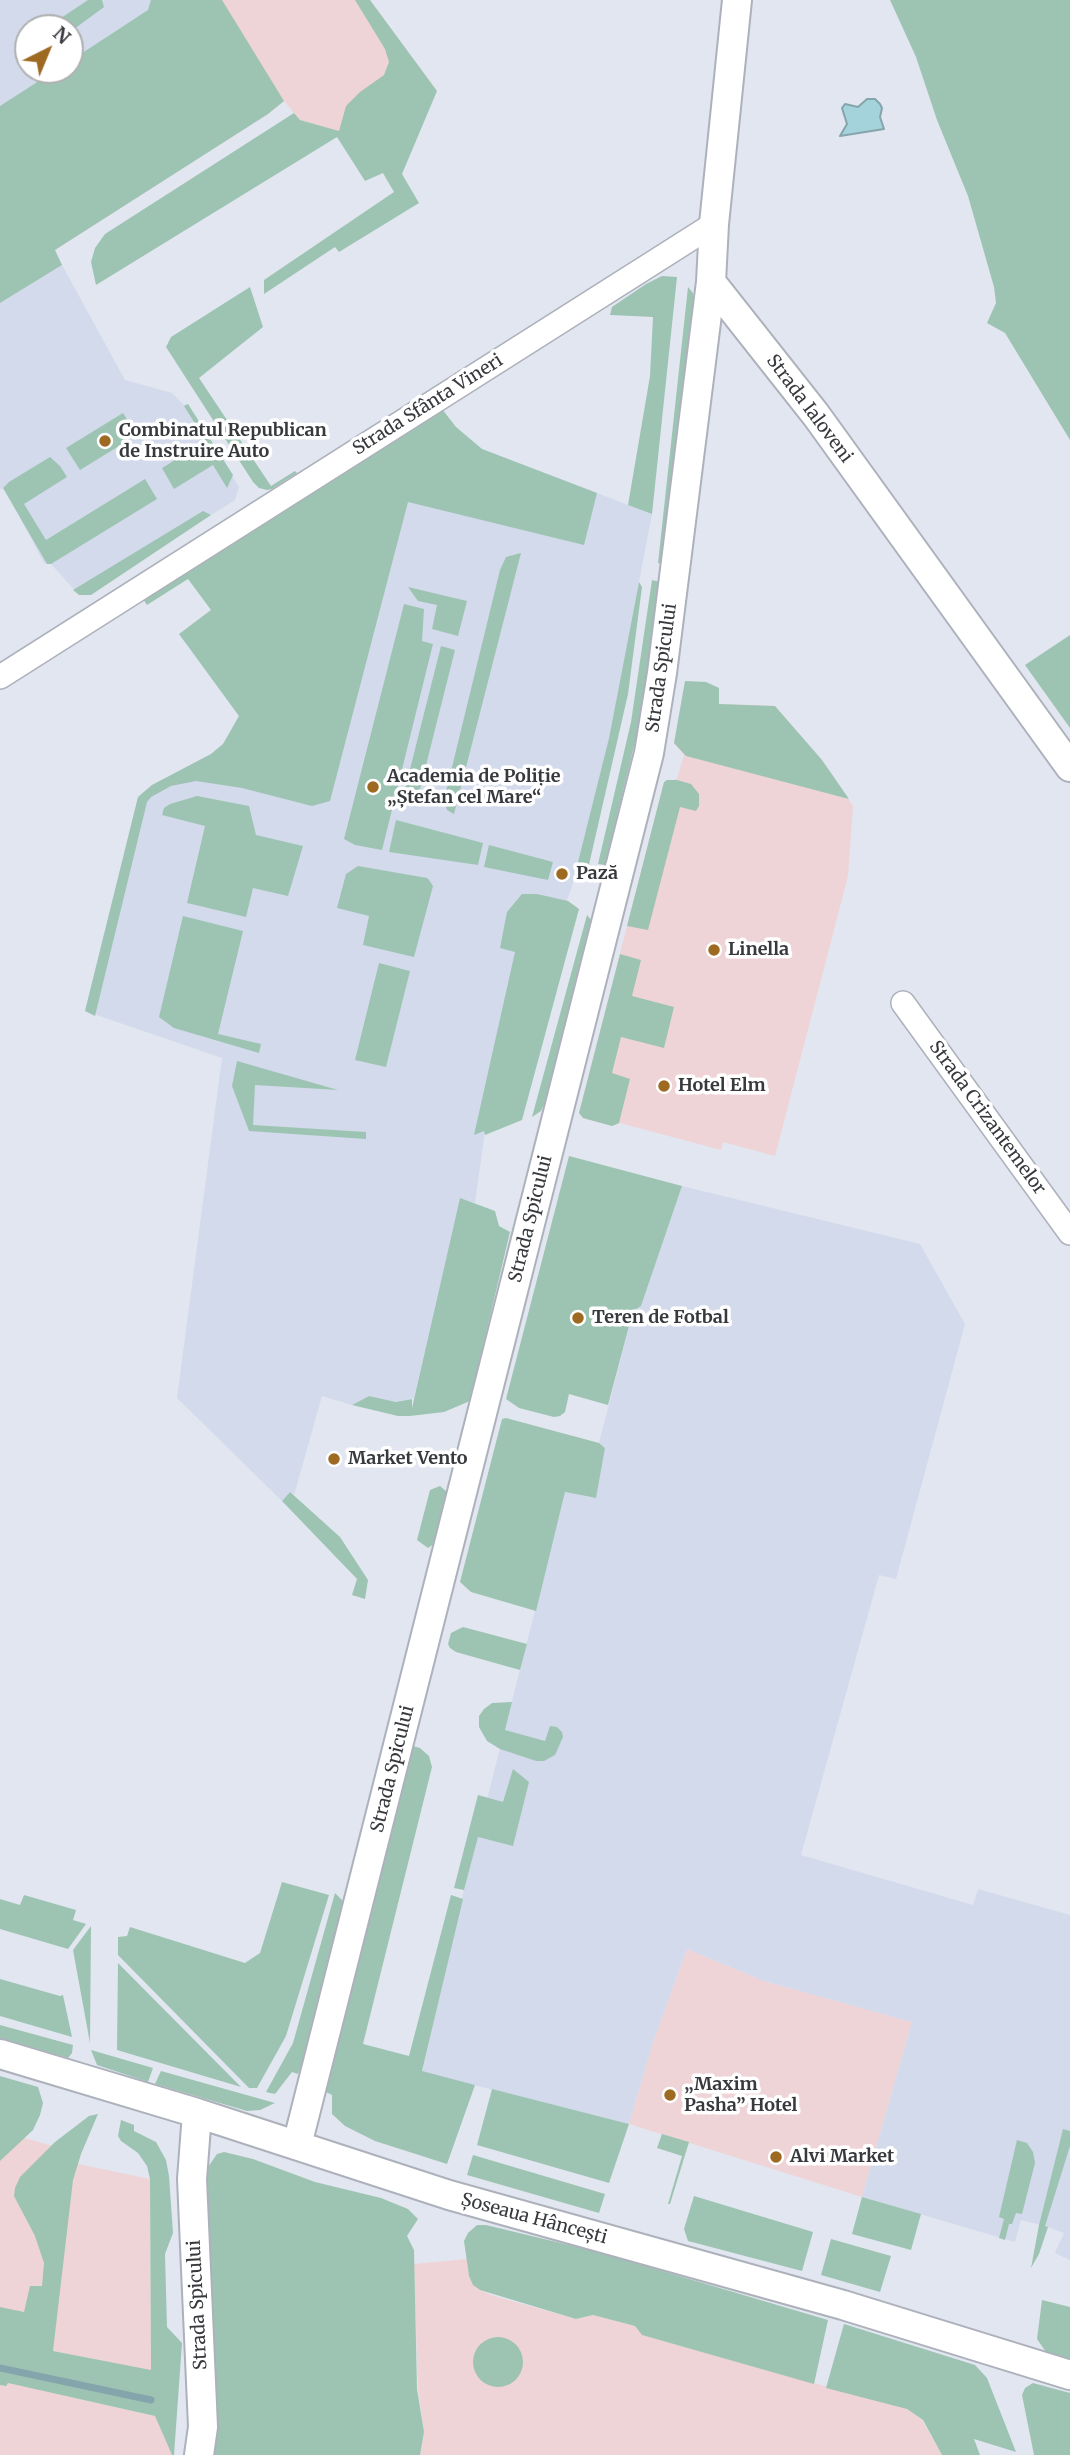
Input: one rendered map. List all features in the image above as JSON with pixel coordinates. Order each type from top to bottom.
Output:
[{"type":"street","points":[[711,282],[714,224],[737,0]]},
{"type":"street","name":"Strada Sfânta Vineri","points":[[0,677],[714,224]]},
{"type":"street","name":"Strada Ialoveni","points":[[711,282],[816,415],[1070,767]]},
{"type":"street","name":"Strada Spicului","points":[[297,2145],[649,753],[663,673],[711,282]]},
{"type":"street","name":"Strada Crizantemelor","points":[[903,1003],[1070,1233]]},
{"type":"street","name":"Șoseaua Hâncești","points":[[0,2054],[197,2113],[449,2195],[843,2305],[1070,2375]]},
{"type":"street","name":"Strada Spicului","points":[[197,2113],[192,2179],[204,2427],[199,2455]]},
{"type":"shaded area","points":[[0,0],[172,0],[84,65],[84,14],[14,14],[14,84],[58,84],[0,127]]},
{"type":"shaded area","points":[[172,0],[370,0],[437,91],[388,183],[383,173],[346,134],[300,120],[284,101],[268,114],[55,250],[62,265],[0,303]]},
{"type":"shaded area","name":"Combinatul Republican de Instruire Auto","points":[[62,265],[125,380],[172,393],[184,405],[188,404],[239,487],[235,500],[129,567],[91,595],[79,595],[51,564],[44,563],[4,488],[0,489],[0,303]]},
{"type":"shaded area","name":"Academia de Poliție „Ștefan cel Mare“","points":[[456,427],[482,449],[652,514],[609,738],[572,886],[485,1131],[475,1203],[460,1199],[414,1398],[396,1402],[369,1396],[352,1405],[322,1396],[294,1495],[290,1492],[282,1501],[177,1398],[222,1058],[85,1011],[138,797],[152,785],[211,754],[223,744],[239,716],[179,634]]},
{"type":"shaded area","points":[[719,704],[775,706],[822,760],[853,806],[848,876],[775,1156],[723,1142],[721,1150],[620,1123],[612,1126],[583,1118],[579,1113],[664,782],[677,779],[684,755],[674,743]]},
{"type":"shaded area","points":[[682,1186],[920,1244],[965,1324],[896,1579],[879,1575],[801,1855],[973,1905],[978,1889],[1070,1915],[1070,2260],[1055,2253],[1064,2233],[1045,2226],[1021,2220],[1015,2242],[862,2197],[912,2022],[764,1981],[687,1949],[653,2042],[629,2124],[422,2072],[464,1890],[565,1492],[595,1498],[605,1448],[599,1443],[633,1311],[641,1306]]},
{"type":"shaded area","points":[[687,1949],[764,1981],[912,2022],[862,2197],[629,2124],[653,2042]]},
{"type":"shaded area","points":[[0,2131],[81,2154],[78,2164],[150,2179],[151,2371],[53,2351],[0,2324]]},
{"type":"shaded area","points":[[467,2259],[469,2276],[480,2290],[491,2295],[576,2319],[593,2315],[635,2326],[642,2335],[907,2409],[922,2420],[942,2455],[420,2455],[424,2432],[418,2389],[414,2264]]},
{"type":"shaded area","points":[[0,2381],[155,2416],[172,2455],[0,2455]]},
{"type":"green space","points":[[88,0],[102,0],[104,7],[84,22],[84,14],[67,14]]},
{"type":"green space","points":[[151,0],[222,0],[284,101],[268,114],[55,250],[62,265],[0,303],[0,106],[34,84],[84,84],[84,52],[148,10]]},
{"type":"green space","points":[[355,0],[370,0],[437,91],[402,174],[419,203],[339,252],[335,247],[264,294],[264,280],[394,192],[383,173],[365,181],[337,137],[96,285],[91,262],[95,248],[105,234],[294,113],[300,120],[339,131],[346,106],[384,75],[389,62],[385,49]]},
{"type":"green space","points":[[890,0],[1070,0],[1070,440],[1005,333],[987,323],[996,303],[994,287],[968,196],[937,120],[916,57]]},
{"type":"green space","points":[[662,276],[677,277],[652,514],[628,505],[650,376],[653,317],[610,315],[612,307]]},
{"type":"green space","points":[[250,287],[263,327],[199,378],[271,486],[295,471],[297,473],[267,490],[259,488],[253,482],[166,347],[171,337]]},
{"type":"green space","points":[[688,287],[693,293],[694,311],[663,564],[658,563]]},
{"type":"green space","points":[[188,404],[233,475],[227,488],[213,465],[174,489],[162,468],[206,441],[184,406]]},
{"type":"green space","points":[[442,409],[456,427],[482,449],[597,493],[584,545],[408,502],[330,801],[312,806],[242,788],[196,781],[171,786],[151,797],[147,802],[95,1016],[85,1011],[138,797],[152,785],[211,754],[223,744],[239,716],[179,634],[211,610],[188,579],[147,605],[141,596]]},
{"type":"green space","points":[[123,413],[137,435],[80,470],[66,448]]},
{"type":"green space","points":[[50,457],[67,477],[24,504],[46,540],[145,479],[157,499],[47,564],[3,488]]},
{"type":"green space","points":[[203,511],[211,515],[91,595],[79,595],[73,590]]},
{"type":"green space","points":[[521,553],[454,814],[447,810],[444,800],[500,570],[506,557]]},
{"type":"green space","points":[[652,580],[660,582],[644,705],[605,865],[598,864],[631,722]]},
{"type":"green space","points":[[639,582],[642,587],[628,694],[588,869],[577,866],[609,738]]},
{"type":"green space","points":[[408,587],[467,601],[458,636],[432,629],[437,605],[418,601]]},
{"type":"green space","points":[[404,604],[424,609],[422,641],[433,644],[382,850],[355,845],[344,839]]},
{"type":"green space","points":[[1070,635],[1070,728],[1025,665]]},
{"type":"green space","points":[[441,646],[455,650],[417,801],[403,797]]},
{"type":"green space","points":[[685,681],[706,682],[719,688],[719,704],[775,706],[822,760],[849,799],[686,756],[674,743]]},
{"type":"green space","points":[[667,780],[691,784],[699,794],[699,806],[696,811],[680,807],[648,930],[627,926],[664,782]]},
{"type":"green space","points":[[197,796],[249,806],[256,835],[303,846],[288,896],[253,888],[246,917],[187,903],[205,826],[162,815],[164,808],[170,804]]},
{"type":"green space","points":[[396,820],[483,843],[478,865],[389,852]]},
{"type":"green space","points":[[489,845],[553,862],[548,880],[484,867]]},
{"type":"green space","points":[[358,866],[427,878],[433,886],[414,957],[363,945],[369,916],[337,908],[346,874]]},
{"type":"green space","points":[[522,894],[537,894],[568,901],[579,909],[522,1120],[485,1135],[484,1131],[474,1135],[515,952],[500,948],[507,912]]},
{"type":"green space","points":[[587,915],[592,921],[546,1100],[541,1111],[532,1117]]},
{"type":"green space","points":[[183,916],[243,931],[218,1034],[261,1044],[259,1053],[174,1028],[159,1017]]},
{"type":"green space","points":[[620,954],[641,960],[632,996],[674,1007],[664,1048],[621,1037],[612,1073],[630,1079],[619,1123],[612,1126],[583,1118],[579,1113]]},
{"type":"green space","points":[[379,963],[410,971],[386,1067],[355,1060]]},
{"type":"green space","points":[[237,1061],[338,1090],[255,1085],[253,1125],[366,1132],[366,1139],[249,1131],[232,1086]]},
{"type":"green space","points":[[569,1156],[682,1186],[641,1306],[633,1311],[608,1405],[569,1394],[565,1412],[554,1417],[519,1408],[506,1399]]},
{"type":"green space","points":[[460,1198],[495,1211],[499,1226],[510,1232],[470,1401],[444,1412],[410,1416],[398,1416],[352,1405],[369,1396],[396,1402],[412,1399],[412,1408]]},
{"type":"green space","points":[[502,1419],[599,1443],[605,1448],[596,1498],[565,1492],[536,1611],[471,1592],[460,1582]]},
{"type":"green space","points":[[440,1486],[447,1492],[434,1544],[428,1548],[417,1540],[430,1490]]},
{"type":"green space","points":[[290,1492],[340,1537],[368,1580],[365,1599],[352,1595],[357,1579],[282,1501]]},
{"type":"green space","points":[[463,1627],[527,1644],[520,1670],[450,1648],[448,1644],[451,1633]]},
{"type":"green space","points":[[512,1702],[505,1730],[545,1741],[550,1726],[557,1727],[563,1737],[555,1755],[544,1761],[536,1761],[500,1749],[487,1741],[479,1727],[479,1716],[492,1703]]},
{"type":"green space","points":[[413,1746],[429,1756],[432,1767],[363,2044],[409,2056],[451,1895],[463,1899],[422,2071],[475,2085],[447,2164],[375,2141],[345,2126],[332,2114],[332,2095],[326,2092]]},
{"type":"green space","points":[[513,1769],[529,1782],[513,1846],[478,1837],[464,1890],[454,1888],[478,1795],[503,1802]]},
{"type":"green space","points":[[282,1882],[329,1895],[286,2036],[257,2088],[249,2088],[118,1955],[118,1937],[127,1936],[130,1927],[245,1963],[260,1953]]},
{"type":"green space","points":[[335,1893],[345,1903],[307,2051],[298,2074],[292,2072],[275,2094],[266,2092],[293,2043]]},
{"type":"green space","points":[[24,1895],[76,1910],[73,1920],[86,1924],[68,1949],[0,1929],[0,1899],[20,1905]]},
{"type":"green space","points":[[91,1926],[90,2043],[73,1950]]},
{"type":"green space","points":[[118,1963],[241,2087],[117,2050]]},
{"type":"green space","points":[[0,1979],[63,1995],[72,2037],[0,2016]]},
{"type":"green space","points":[[0,2025],[73,2045],[72,2053],[68,2058],[0,2038]]},
{"type":"green space","points":[[91,2050],[153,2068],[148,2082],[97,2065]]},
{"type":"green space","points":[[161,2071],[275,2103],[260,2110],[247,2111],[155,2084]]},
{"type":"green space","points":[[0,2076],[38,2087],[43,2103],[33,2130],[0,2161]]},
{"type":"green space","points":[[492,2089],[629,2124],[609,2183],[477,2145]]},
{"type":"green space","points":[[98,2114],[73,2180],[53,2351],[151,2370],[150,2179],[147,2166],[138,2153],[118,2136],[121,2120],[134,2125],[134,2131],[156,2142],[166,2160],[169,2176],[173,2233],[165,2254],[167,2327],[182,2343],[174,2455],[155,2416],[8,2383],[6,2386],[0,2385],[0,2307],[24,2312],[30,2286],[42,2286],[44,2263],[35,2236],[14,2196],[15,2188],[20,2177],[55,2142],[89,2116]]},
{"type":"green space","points":[[1063,2129],[1070,2131],[1070,2146],[1045,2226],[1048,2227],[1031,2268],[1039,2225]]},
{"type":"green space","points":[[662,2134],[689,2142],[670,2204],[682,2156],[657,2148]]},
{"type":"green space","points":[[1017,2140],[1027,2143],[1033,2152],[1035,2163],[1022,2214],[1016,2213],[1012,2224],[1009,2224],[1005,2240],[999,2238],[1004,2219],[999,2217]]},
{"type":"green space","points":[[224,2152],[253,2159],[315,2182],[381,2198],[408,2209],[418,2219],[407,2236],[414,2250],[417,2389],[424,2432],[420,2455],[214,2455],[216,2382],[206,2192],[208,2167],[217,2154]]},
{"type":"green space","points":[[473,2155],[605,2194],[599,2213],[467,2175]]},
{"type":"green space","points":[[694,2196],[813,2232],[802,2271],[688,2241],[684,2229]]},
{"type":"green space","points":[[862,2197],[921,2214],[911,2250],[852,2234]]},
{"type":"green space","points":[[477,2225],[598,2252],[828,2320],[814,2384],[642,2335],[635,2326],[593,2315],[576,2319],[480,2290],[473,2285],[469,2276],[464,2241]]},
{"type":"green space","points":[[831,2239],[891,2256],[880,2292],[821,2275]]},
{"type":"green space","points":[[1042,2300],[1070,2307],[1070,2359],[1046,2352],[1037,2339]]},
{"type":"green space","points":[[844,2324],[975,2365],[987,2378],[1016,2452],[974,2439],[980,2455],[942,2455],[923,2420],[907,2409],[826,2388]]},
{"type":"green space","points":[[498,2337],[516,2344],[523,2362],[516,2380],[498,2387],[480,2380],[473,2362],[480,2344]]},
{"type":"green space","points":[[1033,2383],[1070,2393],[1070,2455],[1034,2455],[1022,2395],[1025,2388]]},
{"type":"water","points":[[867,99],[875,99],[880,104],[884,129],[840,136],[847,124],[842,108],[845,104],[858,107]]},
{"type":"waterway","points":[[0,2368],[151,2400]]},
{"type":"place","name":"Combinatul Republican de Instruire Auto","points":[[105,441]]},
{"type":"place","name":"Academia de Poliție „Ștefan cel Mare“","points":[[373,787]]},
{"type":"place","name":"Pază","points":[[562,874]]},
{"type":"place","name":"Linella","points":[[714,950]]},
{"type":"place","name":"Hotel Elm","points":[[664,1086]]},
{"type":"place","name":"Teren de Fotbal","points":[[578,1318]]},
{"type":"place","name":"Market Vento","points":[[334,1459]]},
{"type":"place","name":"„Maxim Pasha” Hotel","points":[[670,2095]]},
{"type":"place","name":"Alvi Market","points":[[776,2157]]}]
